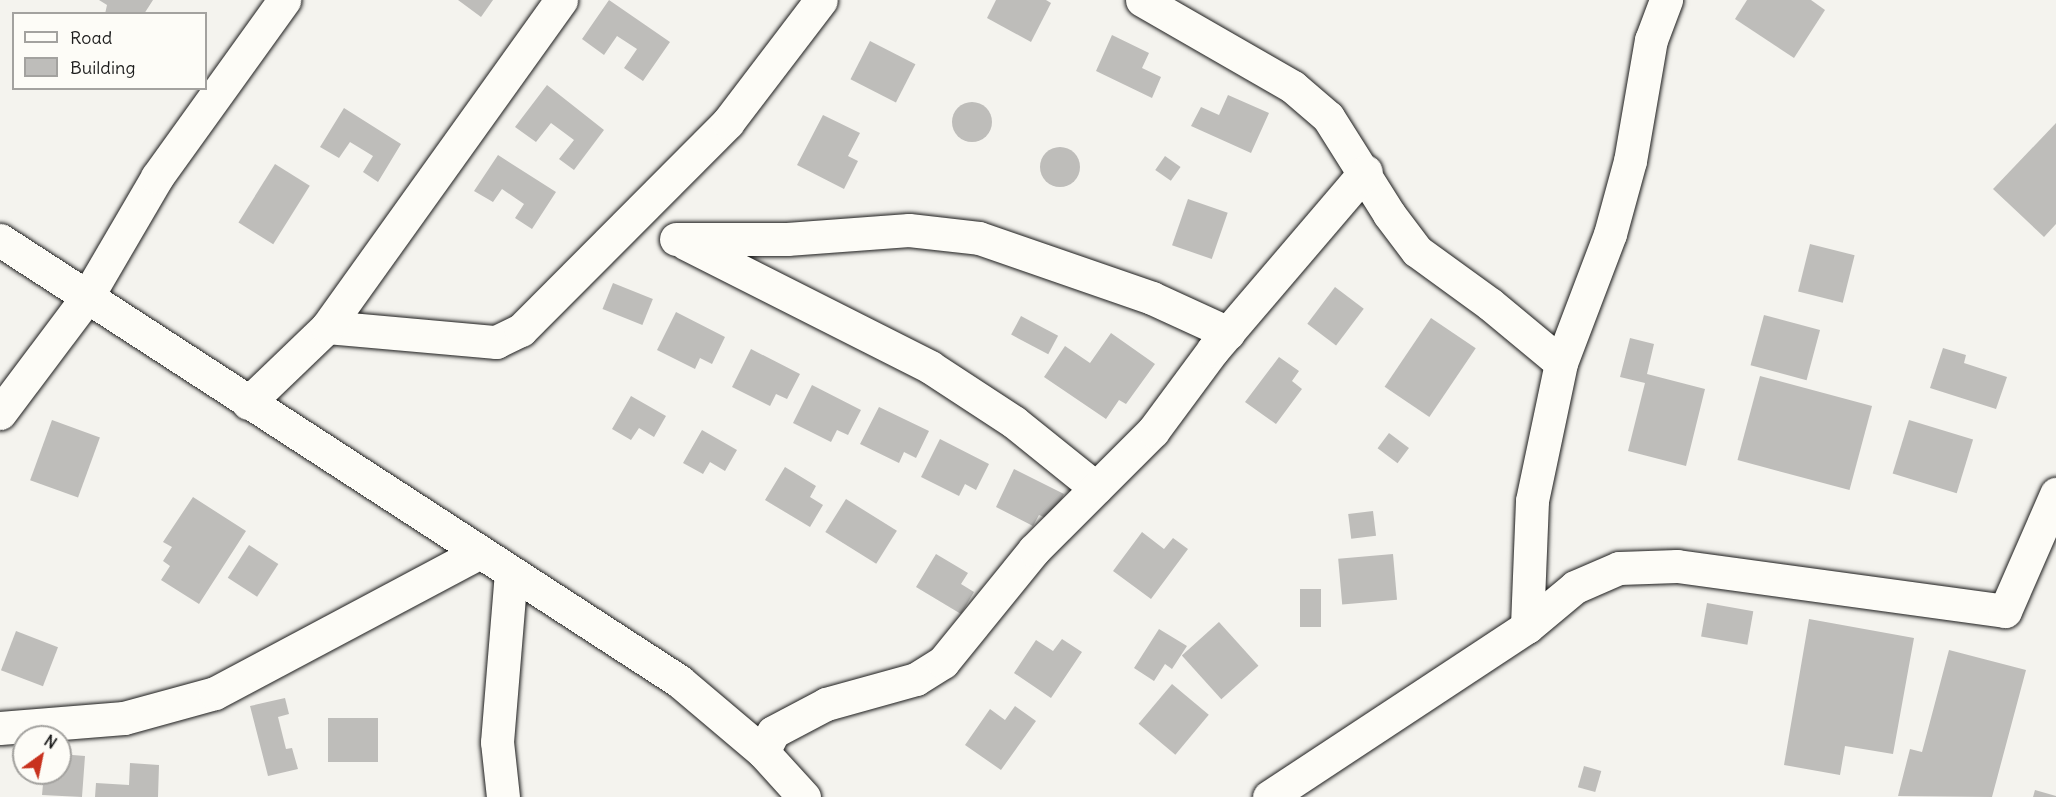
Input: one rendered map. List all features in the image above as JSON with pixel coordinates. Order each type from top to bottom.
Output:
[{"type":"street","points":[[0,413],[87,297],[157,177],[284,0]]},
{"type":"street","points":[[248,403],[327,327],[561,0]]},
{"type":"street","points":[[327,327],[496,342],[520,330],[728,122],[821,0]]},
{"type":"street","points":[[1142,0],[1293,87],[1328,117],[1366,171],[1389,214],[1417,251],[1490,304],[1561,363]]},
{"type":"street","points":[[1527,627],[1532,501],[1561,363],[1610,234],[1630,161],[1651,40],[1666,0]]},
{"type":"street","points":[[763,752],[773,732],[826,704],[916,680],[943,662],[1034,550],[1153,431],[1228,333],[1366,171]]},
{"type":"street","points":[[634,215],[676,239],[930,367],[1014,422],[1096,488]]},
{"type":"street","points":[[676,239],[787,239],[909,230],[979,238],[1152,298],[1228,333]]},
{"type":"street","points":[[0,240],[679,681],[763,752],[804,797]]},
{"type":"street","points":[[1269,797],[1527,627],[1575,587],[1619,568],[1677,566],[2005,611],[2056,494]]},
{"type":"street","points":[[0,728],[124,718],[215,693],[480,552]]},
{"type":"street","points":[[503,797],[497,742],[511,573]]},
{"type":"building","points":[[99,0],[153,0],[145,12],[105,12],[107,5]]},
{"type":"building","points":[[458,0],[493,0],[481,17]]},
{"type":"building","points":[[609,0],[670,42],[643,81],[624,68],[637,49],[617,36],[604,55],[582,39]]},
{"type":"building","points":[[996,0],[1046,0],[1051,3],[1031,42],[987,18]]},
{"type":"building","points":[[1747,0],[1811,0],[1825,10],[1794,58],[1735,19]]},
{"type":"building","points":[[1112,35],[1149,53],[1142,68],[1161,77],[1152,98],[1096,71]]},
{"type":"building","points":[[870,41],[915,64],[896,102],[850,79]]},
{"type":"building","points":[[547,85],[604,130],[574,170],[559,159],[574,140],[551,123],[536,142],[515,127]]},
{"type":"building","points":[[1228,95],[1269,113],[1251,153],[1191,126],[1201,107],[1219,115]]},
{"type":"building","points":[[972,102],[980,103],[986,108],[991,114],[991,130],[986,136],[980,141],[972,142],[964,141],[958,136],[953,130],[952,122],[953,114],[958,108],[964,103]]},
{"type":"building","points":[[344,108],[401,144],[378,182],[363,172],[373,156],[350,142],[339,158],[320,147]]},
{"type":"building","points":[[823,115],[860,133],[848,156],[858,161],[844,189],[797,165]]},
{"type":"building","points":[[2056,123],[2056,224],[2044,237],[1993,189]]},
{"type":"building","points":[[1060,147],[1068,148],[1074,153],[1079,159],[1079,175],[1074,181],[1068,186],[1060,187],[1052,186],[1046,181],[1041,175],[1040,167],[1041,159],[1046,153],[1052,148]]},
{"type":"building","points":[[498,155],[556,192],[532,229],[515,218],[524,204],[502,189],[493,202],[474,191]]},
{"type":"building","points":[[1165,156],[1181,167],[1171,181],[1155,170]]},
{"type":"building","points":[[275,164],[310,186],[273,244],[238,223]]},
{"type":"building","points":[[1188,199],[1228,213],[1212,259],[1172,245]]},
{"type":"building","points":[[1810,244],[1855,255],[1843,303],[1798,292]]},
{"type":"building","points":[[613,283],[653,299],[642,325],[603,309]]},
{"type":"building","points":[[1335,287],[1364,309],[1336,345],[1307,324]]},
{"type":"building","points":[[676,312],[725,337],[712,364],[700,358],[695,369],[657,350]]},
{"type":"building","points":[[1764,315],[1820,330],[1807,380],[1751,365]]},
{"type":"building","points":[[1021,316],[1058,336],[1048,354],[1011,335]]},
{"type":"building","points":[[1431,318],[1476,348],[1429,417],[1385,387]]},
{"type":"building","points":[[1111,333],[1155,364],[1126,404],[1119,400],[1106,419],[1044,377],[1065,346],[1090,363]]},
{"type":"building","points":[[1630,338],[1654,344],[1647,374],[1705,389],[1686,466],[1628,451],[1645,383],[1620,377]]},
{"type":"building","points":[[1943,348],[1966,355],[1964,363],[2007,377],[1996,409],[1930,388]]},
{"type":"building","points":[[751,349],[800,374],[787,399],[776,394],[770,406],[732,387]]},
{"type":"building","points":[[1279,357],[1299,371],[1292,381],[1302,389],[1276,424],[1245,402]]},
{"type":"building","points":[[1760,376],[1872,406],[1850,490],[1737,460]]},
{"type":"building","points":[[812,385],[861,410],[848,435],[837,430],[831,442],[793,423]]},
{"type":"building","points":[[631,396],[666,416],[654,437],[639,428],[631,440],[612,429]]},
{"type":"building","points":[[879,407],[929,431],[916,458],[904,452],[899,463],[860,444]]},
{"type":"building","points":[[52,420],[100,437],[78,498],[30,480]]},
{"type":"building","points":[[1909,420],[1973,440],[1957,493],[1893,474]]},
{"type":"building","points":[[702,430],[737,450],[725,471],[710,462],[703,474],[683,463]]},
{"type":"building","points":[[1389,433],[1409,448],[1398,463],[1378,448]]},
{"type":"building","points":[[940,439],[989,464],[976,490],[965,484],[959,496],[921,477]]},
{"type":"building","points":[[785,467],[816,486],[810,497],[823,505],[810,527],[765,500]]},
{"type":"building","points":[[1014,469],[1064,494],[1051,520],[1039,515],[1033,526],[996,507]]},
{"type":"building","points":[[193,497],[246,531],[199,604],[161,580],[170,566],[163,561],[172,547],[163,542]]},
{"type":"building","points":[[846,499],[897,531],[876,564],[825,532]]},
{"type":"building","points":[[1373,511],[1376,536],[1351,539],[1348,514]]},
{"type":"building","points":[[1142,532],[1164,549],[1173,538],[1188,549],[1151,599],[1113,571]]},
{"type":"building","points":[[249,545],[278,564],[257,597],[228,578]]},
{"type":"building","points":[[936,554],[968,573],[961,584],[974,592],[961,614],[916,587]]},
{"type":"building","points":[[1393,554],[1397,600],[1342,605],[1338,559]]},
{"type":"building","points":[[1300,589],[1321,589],[1321,627],[1300,627]]},
{"type":"building","points":[[1707,603],[1753,611],[1747,645],[1701,636]]},
{"type":"building","points":[[1809,619],[1914,638],[1893,754],[1845,746],[1840,775],[1784,765]]},
{"type":"building","points":[[1219,622],[1258,666],[1221,699],[1182,655]]},
{"type":"building","points":[[1159,629],[1187,646],[1172,669],[1165,664],[1154,681],[1134,668]]},
{"type":"building","points":[[16,631],[58,647],[43,686],[1,670]]},
{"type":"building","points":[[1062,639],[1082,652],[1051,698],[1014,673],[1036,640],[1053,651]]},
{"type":"building","points":[[1949,650],[2026,670],[1992,797],[1898,796],[1910,749],[1922,752]]},
{"type":"building","points":[[1172,684],[1209,715],[1175,755],[1139,724]]},
{"type":"building","points":[[285,698],[289,714],[278,717],[286,749],[292,748],[298,769],[268,776],[250,706]]},
{"type":"building","points":[[1015,706],[1036,721],[1001,770],[965,745],[990,709],[1005,720]]},
{"type":"building","points":[[328,718],[378,718],[378,762],[328,762]]},
{"type":"building","points":[[72,755],[85,756],[82,797],[42,795],[43,785],[72,785]]},
{"type":"building","points":[[130,763],[159,765],[158,797],[95,797],[96,783],[129,785]]},
{"type":"building","points":[[1584,766],[1601,771],[1595,792],[1578,787]]},
{"type":"building","points":[[2035,790],[2056,796],[2056,797],[2033,797]]}]
